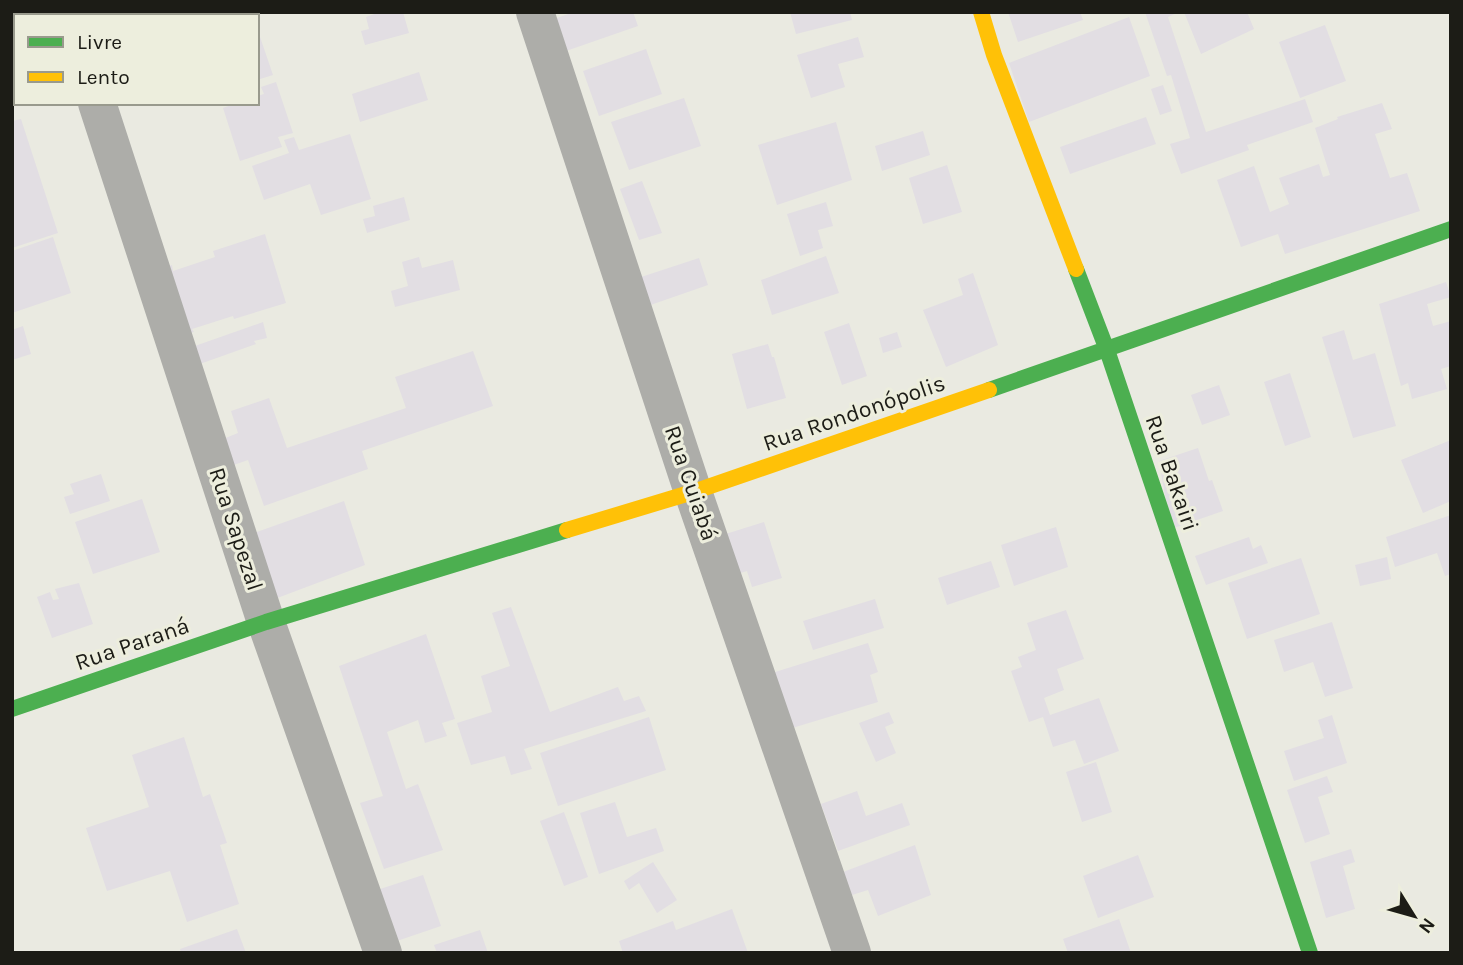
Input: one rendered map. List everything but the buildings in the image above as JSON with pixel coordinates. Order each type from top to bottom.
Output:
[{"type":"street","name":"Rua Cuiabá","points":[[535,12],[694,492],[852,953]]},
{"type":"street","name":"Rua Bakairi","points":[[981,12],[994,55],[1107,350],[1310,953]]},
{"type":"street","name":"Rua Sapezal","points":[[98,105],[266,622],[383,953]]},
{"type":"street","name":"Rua Rondonópolis","points":[[266,622],[694,492],[1451,229]]},
{"type":"street","name":"Rua Paraná","points":[[12,709],[266,622]]},
{"type":"traffic: fast","points":[[989,390],[1451,229]]},
{"type":"traffic: fast","points":[[1076,269],[1107,350],[1310,953]]},
{"type":"traffic: fast","points":[[12,709],[266,622],[567,530]]},
{"type":"traffic: slow","points":[[981,12],[994,55],[1076,269]]},
{"type":"traffic: slow","points":[[567,530],[693,492],[989,390]]}]
